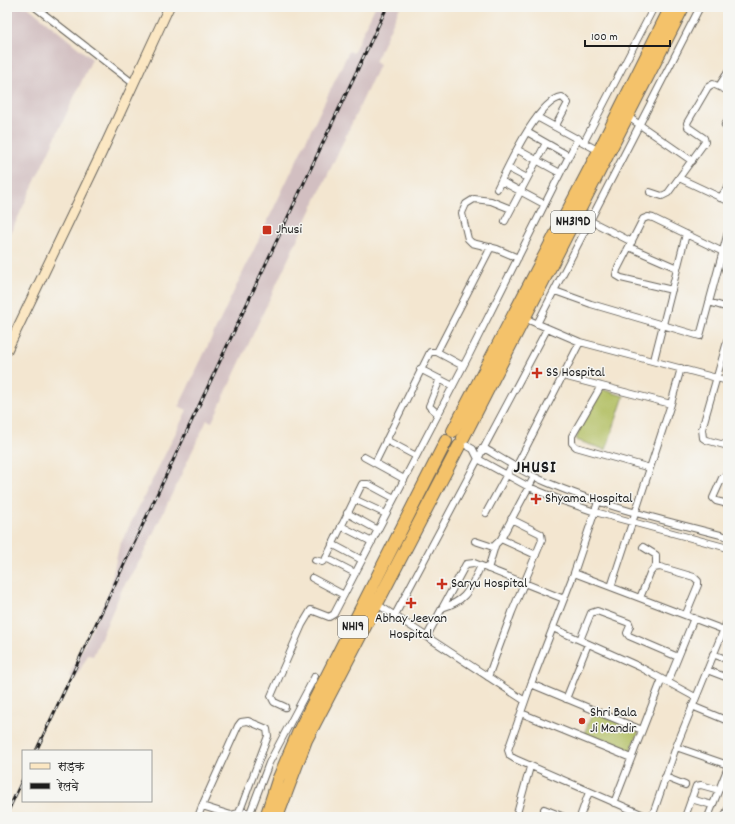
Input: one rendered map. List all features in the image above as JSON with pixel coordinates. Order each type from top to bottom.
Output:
[{"type":"highway","name":"NH319D","points":[[277,817],[306,740],[377,604],[597,150],[671,7]]},
{"type":"highway","name":"NH319D","points":[[457,440],[524,318],[683,7]]},
{"type":"highway","name":"NH19","points":[[264,816],[300,731],[457,440]]},
{"type":"street","points":[[35,7],[134,84]]},
{"type":"street","points":[[7,350],[134,84],[169,7]]},
{"type":"street","points":[[285,707],[274,702],[271,696],[302,625],[311,610],[332,616],[344,595],[453,386],[560,173],[569,156],[582,141],[654,7]]},
{"type":"street","points":[[537,324],[700,7]]},
{"type":"street","points":[[719,86],[728,72]]},
{"type":"street","points":[[650,192],[659,196],[665,196],[680,178],[705,142],[705,140],[688,127],[687,121],[708,87],[713,84],[728,90]]},
{"type":"street","points":[[497,189],[527,132],[538,117],[558,98],[562,97],[566,99],[567,105],[555,127]]},
{"type":"street","points":[[627,116],[692,161]]},
{"type":"street","points":[[538,117],[597,150]]},
{"type":"street","points":[[527,132],[569,156]]},
{"type":"street","points":[[505,221],[546,143]]},
{"type":"street","points":[[518,150],[560,173]]},
{"type":"street","points":[[508,168],[527,178]]},
{"type":"street","points":[[680,178],[728,201]]},
{"type":"street","points":[[501,181],[544,204]]},
{"type":"street","points":[[720,198],[728,186]]},
{"type":"street","points":[[511,209],[491,201],[478,199],[470,201],[464,209],[463,218],[469,241],[478,245],[491,247],[518,258]]},
{"type":"street","points":[[577,214],[591,220],[630,244],[677,268]]},
{"type":"street","points":[[672,290],[621,278],[616,275],[641,222],[645,218],[653,218],[723,252]]},
{"type":"street","points":[[555,291],[591,304],[700,336],[728,232]]},
{"type":"street","points":[[654,360],[686,234]]},
{"type":"street","points":[[437,352],[491,247]]},
{"type":"street","points":[[709,302],[728,308]]},
{"type":"street","points":[[524,318],[580,342],[654,360],[728,381]]},
{"type":"street","points":[[395,615],[547,329]]},
{"type":"street","points":[[728,338],[727,349],[716,378],[702,434],[706,440],[728,446]]},
{"type":"street","points":[[486,513],[507,475],[514,466],[580,342]]},
{"type":"street","points":[[375,463],[430,352],[437,352],[463,366]]},
{"type":"street","points":[[611,587],[671,404],[681,368]]},
{"type":"street","points":[[420,370],[453,386]]},
{"type":"street","points":[[563,376],[671,404]]},
{"type":"street","points":[[438,414],[431,410],[429,406],[440,379]]},
{"type":"street","points":[[601,386],[572,436],[572,443],[576,447],[650,468]]},
{"type":"street","points":[[386,440],[416,456]]},
{"type":"street","points":[[457,440],[473,449],[478,459],[529,487],[595,512],[728,548]]},
{"type":"street","points":[[473,449],[484,448],[534,477],[598,502],[728,537]]},
{"type":"street","points":[[364,457],[404,479]]},
{"type":"street","points":[[728,475],[722,478],[713,498],[716,501],[728,504]]},
{"type":"street","points":[[488,569],[495,546],[501,539],[534,477]]},
{"type":"street","points":[[315,560],[322,562],[326,558],[361,485],[365,483],[394,498]]},
{"type":"street","points":[[354,499],[386,514]]},
{"type":"street","points":[[598,502],[574,573],[531,684],[508,750],[510,756],[515,759],[648,817]]},
{"type":"street","points":[[347,513],[378,530]]},
{"type":"street","points":[[488,677],[542,536],[511,519]]},
{"type":"street","points":[[341,526],[372,542]]},
{"type":"street","points":[[501,539],[536,555]]},
{"type":"street","points":[[475,541],[489,547],[495,546]]},
{"type":"street","points":[[332,544],[362,560]]},
{"type":"street","points":[[640,598],[650,573],[656,567],[656,555],[643,547]]},
{"type":"street","points":[[326,558],[355,573]]},
{"type":"street","points":[[427,636],[464,566],[469,563],[481,566],[564,599]]},
{"type":"street","points":[[442,608],[456,604],[462,599],[481,566]]},
{"type":"street","points":[[656,567],[696,579],[698,585],[686,614]]},
{"type":"street","points":[[574,573],[686,614],[724,630]]},
{"type":"street","points":[[312,578],[344,595]]},
{"type":"street","points":[[377,604],[525,701]]},
{"type":"street","points":[[580,640],[591,613],[597,611],[629,623],[630,626],[628,633],[630,636],[678,657]]},
{"type":"street","points":[[614,802],[642,730],[678,657],[694,618]]},
{"type":"street","points":[[652,817],[676,747],[728,619]]},
{"type":"street","points":[[553,628],[696,697]]},
{"type":"street","points":[[566,699],[588,644]]},
{"type":"street","points":[[713,654],[728,660]]},
{"type":"street","points":[[707,670],[728,678]]},
{"type":"street","points":[[247,813],[269,763],[314,676]]},
{"type":"street","points":[[531,684],[642,730]]},
{"type":"street","points":[[692,706],[728,720]]},
{"type":"street","points":[[521,713],[631,758]]},
{"type":"street","points":[[198,817],[238,726],[241,722],[248,721],[267,729],[269,733],[247,813]]},
{"type":"street","points":[[676,747],[728,766],[708,817]]},
{"type":"street","points":[[516,817],[530,766]]},
{"type":"street","points":[[666,778],[685,785]]},
{"type":"street","points":[[685,817],[694,789],[698,785],[719,790]]},
{"type":"street","points":[[580,817],[590,792]]},
{"type":"street","points":[[691,799],[712,805]]},
{"type":"street","points":[[202,806],[234,815],[247,813],[264,816]]},
{"type":"street","points":[[544,809],[564,817]]},
{"type":"street","points":[[724,817],[728,809]]},
{"type":"shaded area","points":[[7,7],[28,7],[92,59],[7,241]]},
{"type":"shaded area","points":[[375,7],[400,7],[375,62],[379,65],[212,422],[207,420],[142,557],[123,587],[93,656],[88,655],[75,679],[69,676],[109,592],[119,547],[187,410],[179,406],[349,51],[353,53]]},
{"type":"green space","points":[[601,389],[624,396],[606,450],[576,440],[584,414]]},
{"type":"green space","points":[[593,712],[639,731],[629,755],[583,736]]},
{"type":"railway","points":[[36,750],[387,7]]},
{"type":"railway","points":[[7,813],[22,781]]},
{"type":"place","name":"Jhusi","points":[[267,230]]},
{"type":"place","name":"SS Hospital","points":[[537,373]]},
{"type":"place","name":"Shyama Hospital","points":[[536,499]]},
{"type":"place","name":"Saryu Hospital","points":[[442,584]]},
{"type":"place","name":"Abhay Jeevan Hospital","points":[[411,603]]},
{"type":"place","name":"Shri Bala Ji Mandir","points":[[582,721]]},
{"type":"district","name":"JHUSI","points":[[535,468]]}]
